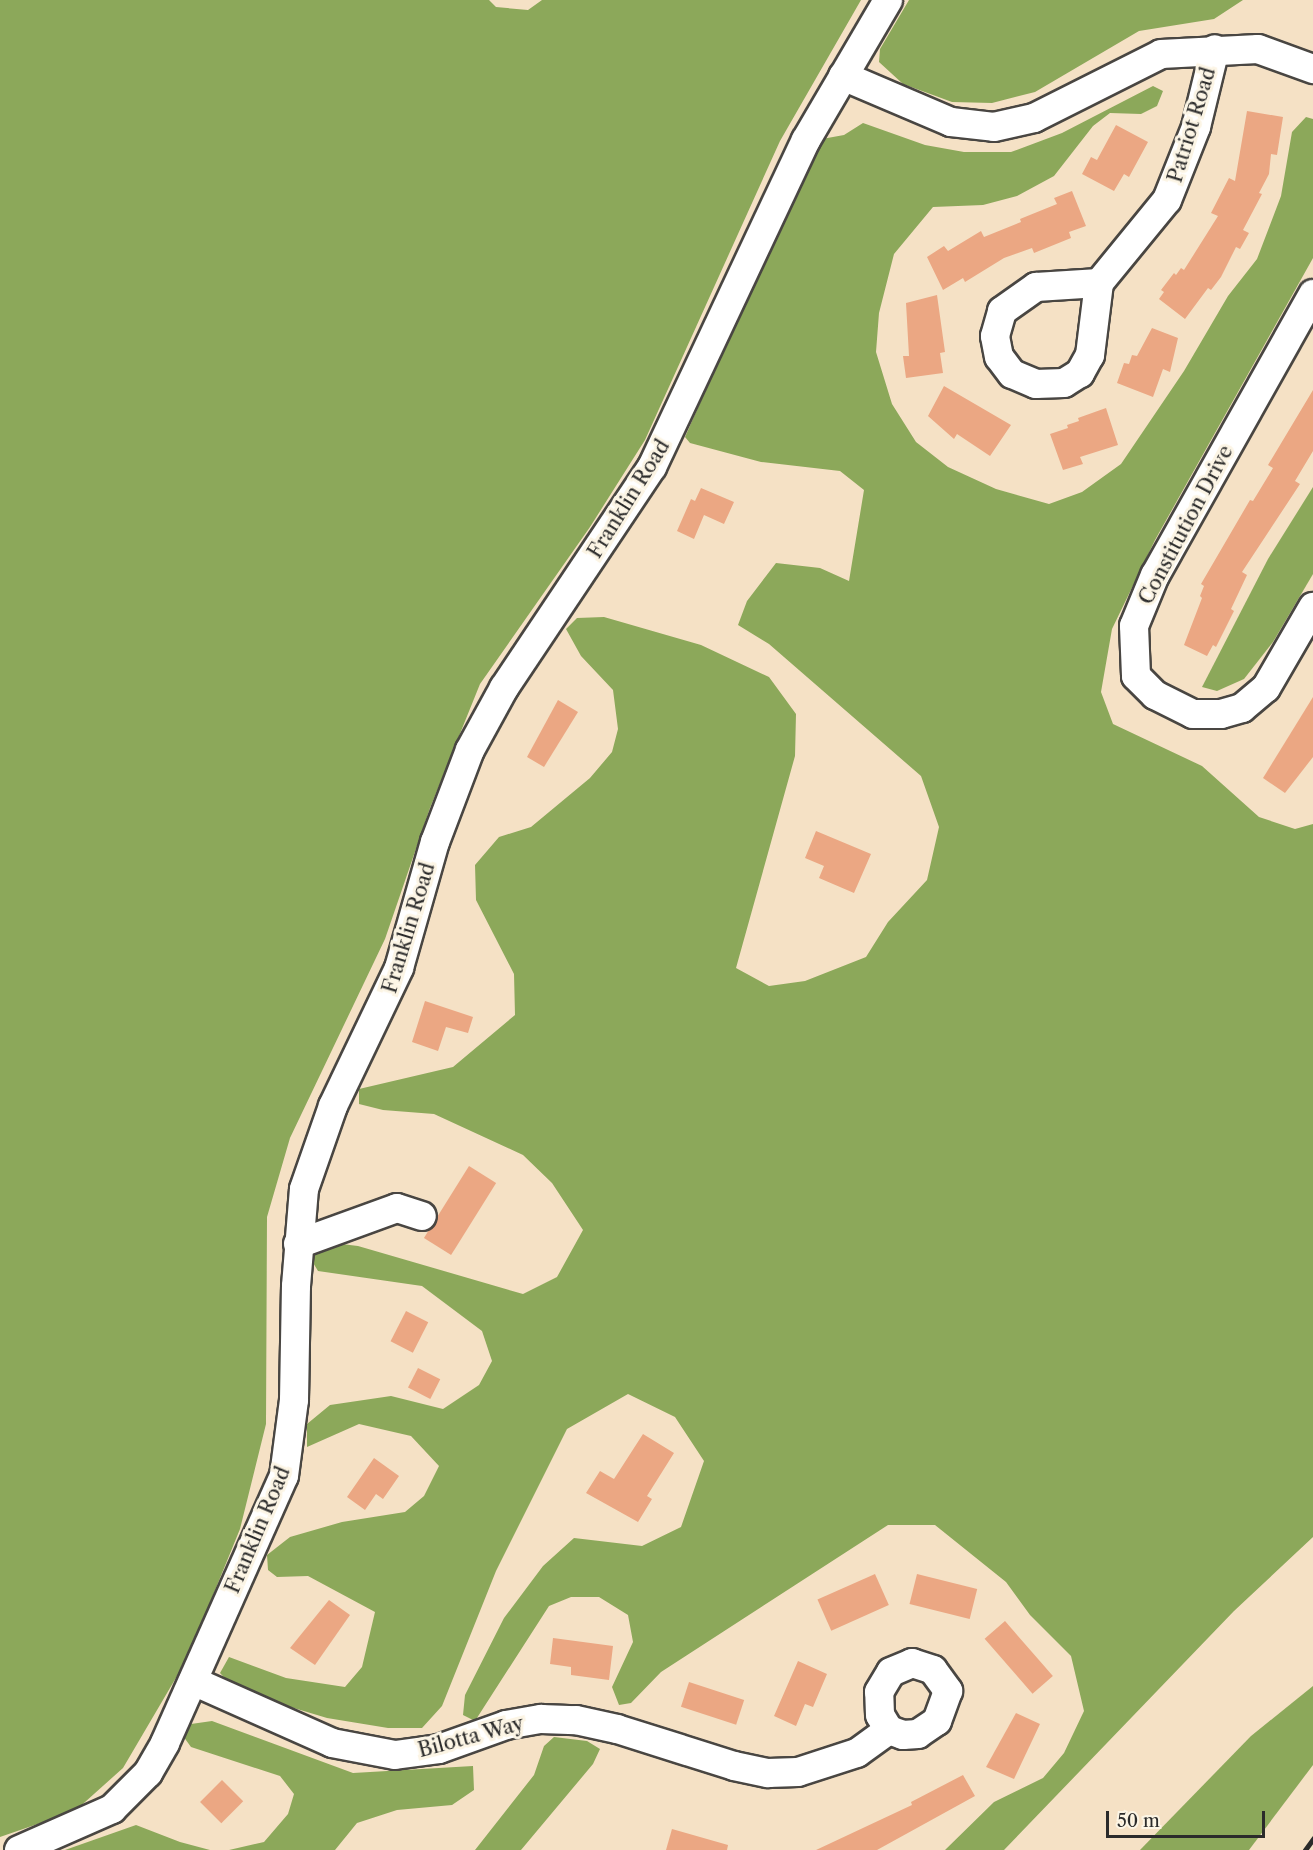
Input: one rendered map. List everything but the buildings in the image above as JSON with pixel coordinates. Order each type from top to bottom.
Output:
[{"type":"street","name":"Franklin Road","points":[[19,1850],[107,1812],[132,1792],[152,1766],[193,1681],[288,1463],[294,1400],[298,1244],[308,1175],[333,1106],[399,968],[435,842],[470,750],[504,688],[652,467],[806,140],[888,0]]},
{"type":"street","points":[[843,76],[951,122],[994,127],[1034,118],[1161,54],[1215,49],[1258,49],[1313,69]]},
{"type":"street","name":"Patriot Road","points":[[1099,283],[1167,200],[1177,181],[1196,127],[1215,49]]},
{"type":"street","name":"Constitution Drive","points":[[1313,294],[1155,575],[1134,626],[1136,676],[1155,695],[1193,714],[1221,714],[1242,708],[1266,688],[1313,607]]},
{"type":"street","points":[[298,1244],[397,1208],[422,1216]]},
{"type":"street","name":"Bilotta Way","points":[[193,1681],[332,1743],[395,1755],[439,1749],[506,1725],[541,1719],[576,1720],[617,1729],[735,1766],[768,1773],[798,1772],[857,1753],[889,1730]]},
{"type":"green space","points":[[0,0],[489,0],[496,7],[528,10],[542,0],[861,0],[780,141],[645,440],[590,527],[480,684],[430,808],[385,939],[290,1138],[267,1217],[266,1424],[240,1529],[187,1659],[123,1768],[75,1811],[0,1837]]},
{"type":"green space","points":[[909,0],[1243,0],[1214,19],[1139,31],[1035,92],[992,103],[952,102],[903,84],[879,62],[880,49]]},
{"type":"green space","points":[[1153,86],[1163,91],[1157,106],[1141,114],[1110,113],[1093,126],[1054,176],[1017,196],[983,205],[933,207],[894,254],[879,313],[876,352],[892,404],[916,442],[948,467],[996,489],[1049,504],[1082,492],[1121,464],[1184,371],[1228,296],[1257,259],[1281,196],[1292,132],[1306,117],[1313,119],[1313,258],[1155,540],[1112,629],[1101,692],[1113,724],[1202,766],[1259,817],[1295,829],[1313,824],[1313,1537],[1234,1611],[1004,1850],[945,1850],[994,1802],[1043,1778],[1064,1753],[1084,1711],[1071,1656],[1030,1615],[1006,1582],[935,1525],[888,1525],[661,1672],[631,1703],[619,1705],[612,1687],[633,1642],[628,1615],[599,1597],[571,1597],[549,1606],[475,1721],[463,1715],[465,1695],[504,1618],[543,1566],[574,1538],[642,1546],[681,1527],[704,1461],[675,1417],[628,1394],[567,1429],[496,1571],[442,1706],[422,1728],[388,1728],[327,1718],[237,1691],[220,1673],[229,1657],[286,1678],[345,1687],[362,1667],[375,1612],[308,1576],[277,1577],[268,1570],[267,1555],[290,1537],[342,1522],[405,1512],[424,1496],[439,1466],[411,1436],[359,1424],[307,1447],[307,1424],[330,1405],[391,1396],[443,1409],[479,1385],[492,1361],[482,1331],[422,1286],[318,1271],[309,1256],[325,1242],[358,1246],[523,1294],[557,1277],[583,1230],[552,1183],[523,1155],[434,1114],[383,1110],[359,1104],[359,1089],[453,1067],[515,1015],[514,974],[476,900],[475,865],[499,837],[531,827],[590,778],[612,752],[618,729],[613,690],[581,656],[566,629],[577,618],[604,617],[701,645],[769,677],[796,714],[795,756],[736,968],[769,986],[805,981],[866,957],[888,922],[927,880],[939,827],[921,776],[769,644],[738,625],[747,601],[776,563],[820,568],[849,581],[864,490],[840,471],[761,462],[690,443],[685,437],[764,258],[822,139],[844,135],[863,123],[925,145],[964,152],[1011,152],[1062,133]]},
{"type":"green space","points":[[1313,487],[1313,574],[1273,642],[1244,679],[1217,691],[1202,687],[1268,559]]},
{"type":"green space","points":[[1313,1686],[1313,1765],[1249,1850],[1140,1850],[1251,1736]]},
{"type":"green space","points":[[212,1721],[353,1773],[473,1766],[474,1790],[452,1805],[397,1810],[357,1823],[335,1850],[229,1850],[264,1842],[288,1814],[294,1794],[280,1776],[191,1747],[183,1736],[191,1724]]},
{"type":"green space","points":[[554,1737],[587,1741],[600,1749],[593,1764],[521,1850],[475,1850],[534,1775],[544,1746]]},
{"type":"green space","points":[[136,1825],[180,1842],[210,1850],[65,1850]]},
{"type":"railway","points":[[1305,1850],[1313,1839]]}]
